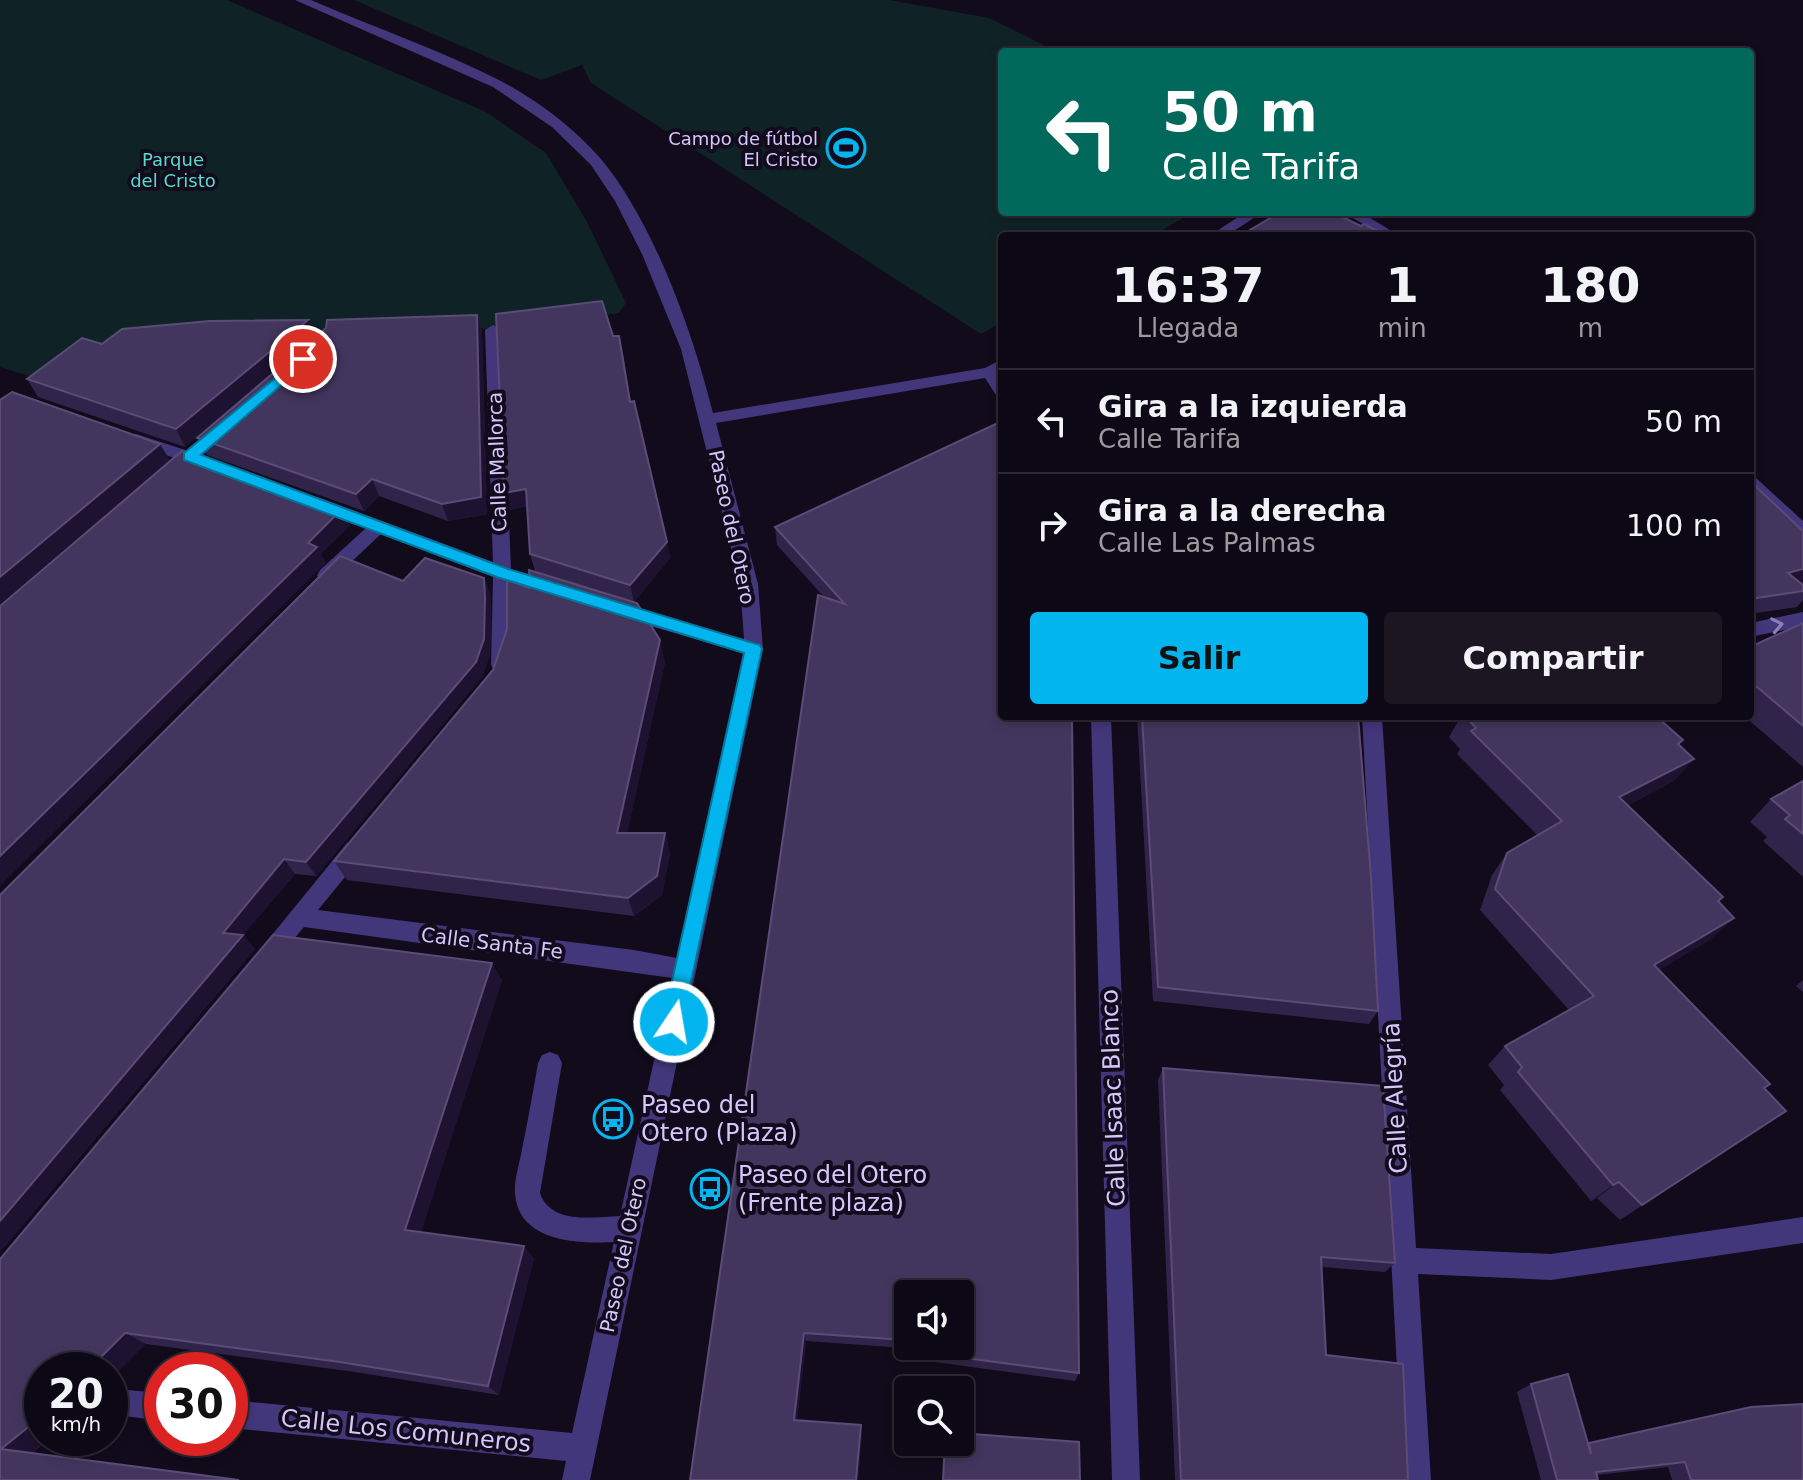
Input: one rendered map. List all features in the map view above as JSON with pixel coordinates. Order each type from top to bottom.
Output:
[{"type":"street","name":"Paseo del Otero","points":[[301,0],[497,84],[557,124],[596,162],[622,201],[649,254],[689,349],[749,584],[754,649],[576,1480]]},
{"type":"street","points":[[1223,232],[1249,216]]},
{"type":"street","points":[[1357,216],[1386,232]]},
{"type":"street","name":"Calle Mallorca","points":[[492,684],[501,669],[503,649],[493,330]]},
{"type":"street","points":[[708,419],[995,368]]},
{"type":"street","points":[[116,432],[219,467]]},
{"type":"street","points":[[170,473],[205,442]]},
{"type":"street","points":[[1754,486],[1803,531]]},
{"type":"street","points":[[307,499],[502,573],[574,596]]},
{"type":"street","points":[[309,593],[380,525]]},
{"type":"street","points":[[603,605],[754,649]]},
{"type":"street","points":[[1754,629],[1803,619]]},
{"type":"street","name":"Calle Isaac Blanco","points":[[1101,720],[1126,1480]]},
{"type":"street","name":"Calle Alegría","points":[[1372,720],[1417,1480]]},
{"type":"street","points":[[250,976],[370,830]]},
{"type":"street","name":"Calle Santa Fe","points":[[300,916],[340,924],[634,960],[685,970]]},
{"type":"street","points":[[550,1063],[527,1193],[530,1208],[539,1220],[564,1229],[629,1228]]},
{"type":"street","points":[[1404,1260],[1551,1267],[1803,1230]]},
{"type":"street","name":"Calle Los Comuneros","points":[[248,1416],[582,1448]]},
{"type":"green space","name":"Parque del Cristo","points":[[0,0],[227,0],[486,112],[546,153],[587,222],[626,303],[619,313],[493,330],[472,327],[326,340],[288,333],[105,342],[48,382],[0,367]]},
{"type":"green space","name":"Campo de fútbol El Cristo","points":[[354,0],[889,0],[989,18],[1050,48],[998,48],[998,216],[1186,216],[1159,232],[998,232],[998,324],[981,334],[591,83],[582,65],[541,80]]},
{"type":"building","points":[[1273,216],[1340,216],[1379,232],[1247,232]]},
{"type":"building","points":[[602,301],[613,336],[619,336],[630,402],[634,401],[667,542],[630,585],[530,554],[526,489],[504,493],[496,314]]},
{"type":"building","points":[[477,315],[481,497],[442,504],[372,479],[356,494],[197,438],[326,328],[327,320]]},
{"type":"building","points":[[308,320],[176,429],[27,379],[82,338],[102,344],[122,329],[210,321]]},
{"type":"building","points":[[12,392],[160,444],[0,577],[0,400]]},
{"type":"building","points":[[998,423],[998,720],[1072,720],[1079,1373],[974,1359],[974,1280],[894,1280],[894,1339],[804,1333],[794,1420],[861,1425],[856,1480],[690,1480],[818,595],[845,604],[775,527]]},
{"type":"building","points":[[182,451],[342,509],[308,543],[317,547],[0,856],[0,606]]},
{"type":"building","points":[[1754,485],[1803,531],[1803,569],[1788,573],[1803,585],[1803,591],[1754,598]]},
{"type":"building","points":[[340,556],[403,581],[425,558],[484,578],[484,639],[476,662],[306,862],[284,859],[223,933],[243,935],[0,1221],[0,895]]},
{"type":"building","points":[[529,570],[637,603],[660,640],[617,833],[665,833],[657,876],[628,898],[334,861],[493,670],[507,629],[507,580],[530,588]]},
{"type":"building","points":[[1803,623],[1803,726],[1754,684],[1754,645]]},
{"type":"building","points":[[1142,720],[1358,720],[1378,1011],[1158,987]]},
{"type":"building","points":[[1469,720],[1660,720],[1683,740],[1678,744],[1694,759],[1619,797],[1723,897],[1718,901],[1734,918],[1654,965],[1770,1084],[1764,1088],[1786,1111],[1642,1205],[1619,1182],[1613,1185],[1518,1072],[1522,1067],[1505,1046],[1594,996],[1495,889],[1507,853],[1562,821],[1471,731],[1476,728]]},
{"type":"building","points":[[1803,781],[1803,834],[1785,819],[1790,815],[1771,799]]},
{"type":"building","points":[[273,935],[492,963],[405,1230],[524,1246],[488,1386],[125,1333],[106,1352],[24,1352],[24,1430],[1,1449],[24,1452],[24,1456],[55,1456],[239,1480],[0,1480],[0,1259]]},
{"type":"building","points":[[1163,1068],[1383,1086],[1395,1263],[1321,1257],[1326,1355],[1403,1364],[1408,1480],[1181,1480]]},
{"type":"building","points":[[1568,1374],[1591,1454],[1589,1443],[1751,1407],[1803,1404],[1803,1480],[1691,1480],[1685,1462],[1596,1472],[1598,1480],[1557,1480],[1531,1384]]},
{"type":"building","points":[[974,1434],[1079,1442],[1080,1480],[943,1480],[944,1456],[974,1456]]},
{"type":"place","name":"Campo de fútbol El Cristo","points":[[846,148]]},
{"type":"place","name":"Paseo del Otero (Plaza)","points":[[613,1119]]},
{"type":"place","name":"Paseo del Otero (Frente plaza)","points":[[710,1189]]},
{"type":"route","points":[[303,359],[189,457],[380,525],[502,573],[689,632],[754,649],[674,1022]]}]
